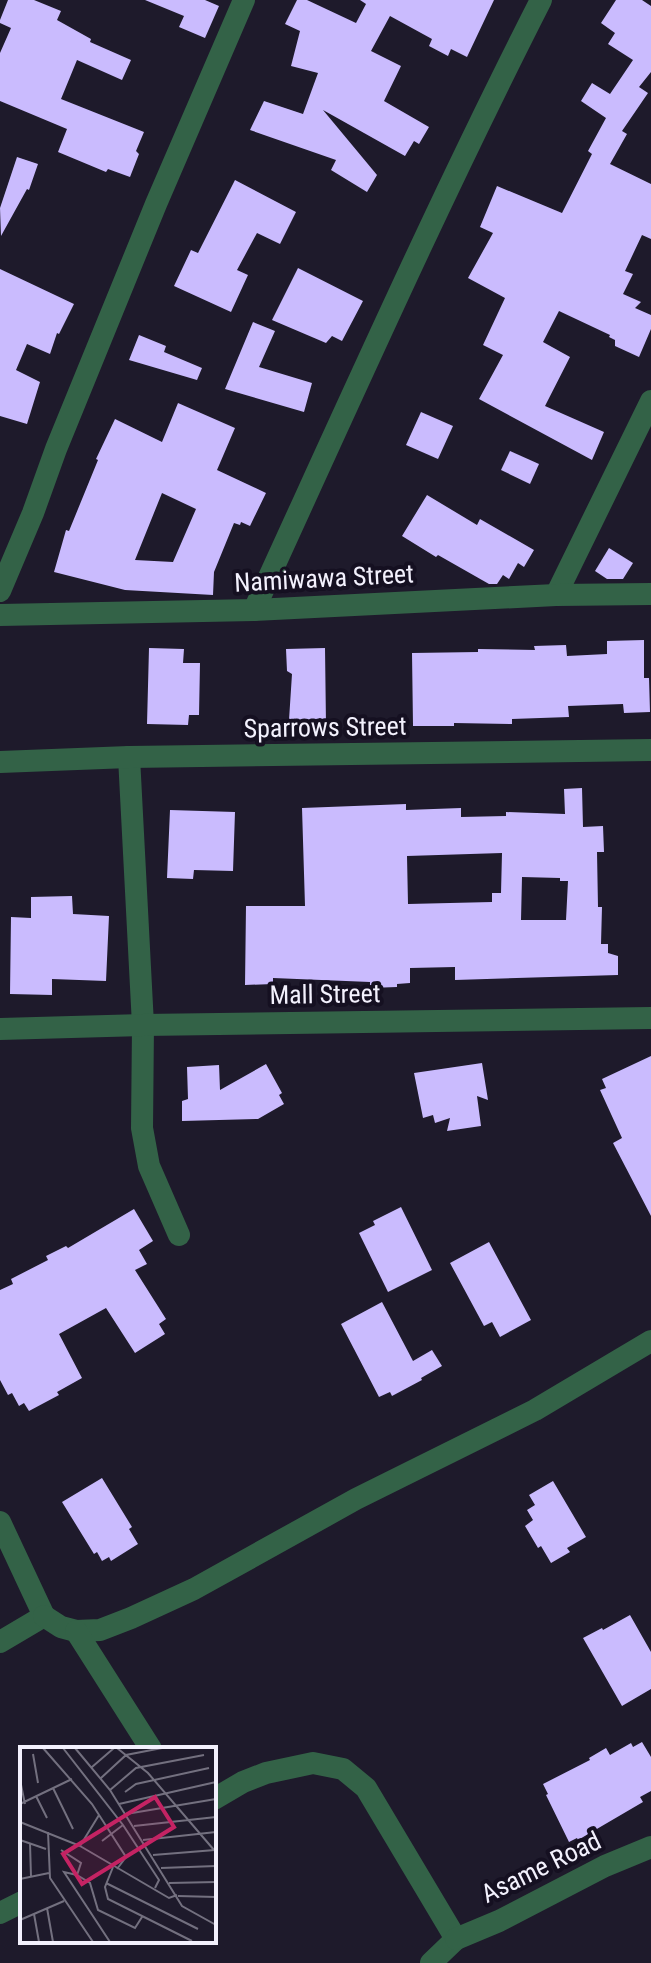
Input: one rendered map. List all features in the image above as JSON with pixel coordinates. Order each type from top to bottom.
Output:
[{"type":"street","points":[[0,591],[156,204],[244,0]]},
{"type":"street","points":[[254,610],[402,284],[541,0]]},
{"type":"street","points":[[556,595],[651,401]]},
{"type":"street","name":"Namiwawa Street","points":[[0,615],[254,610],[556,595],[651,594]]},
{"type":"street","name":"Sparrows Street","points":[[0,762],[129,757],[651,750]]},
{"type":"street","points":[[129,757],[143,1025],[142,1128],[149,1166],[179,1235]]},
{"type":"street","name":"Mall Street","points":[[0,1029],[651,1018]]},
{"type":"street","points":[[0,1522],[44,1616],[61,1627],[76,1631],[100,1630],[194,1589],[356,1499],[535,1410],[651,1341]]},
{"type":"street","points":[[0,1642],[44,1616]]},
{"type":"street","points":[[76,1631],[150,1747]]},
{"type":"street","points":[[216,1798],[266,1773],[313,1763],[343,1769],[366,1788],[456,1939],[431,1963]]},
{"type":"street","name":"Asame Road","points":[[456,1939],[499,1921],[605,1866],[651,1847]]},
{"type":"street","points":[[0,1913],[20,1903]]},
{"type":"building","points":[[8,0],[34,0],[61,11],[57,20],[91,39],[90,42],[131,60],[122,80],[77,60],[61,99],[144,132],[130,177],[108,169],[106,172],[58,152],[67,129],[0,101],[0,53],[11,28],[0,23],[0,20]]},
{"type":"building","points":[[145,0],[205,0],[219,6],[205,38],[179,27],[184,16]]},
{"type":"building","points":[[297,0],[307,0],[356,23],[366,4],[360,0],[494,0],[467,57],[451,49],[448,56],[429,46],[432,39],[390,16],[371,51],[401,66],[384,101],[429,127],[419,144],[414,141],[405,156],[323,110],[377,175],[367,192],[331,170],[336,160],[250,130],[264,101],[303,114],[318,73],[291,66],[300,31],[285,24]]},
{"type":"building","points":[[616,0],[642,0],[651,6],[651,72],[639,87],[648,93],[622,131],[627,134],[610,164],[651,184],[651,239],[642,235],[625,271],[633,274],[623,294],[641,302],[635,308],[651,315],[651,329],[639,357],[615,346],[615,340],[610,335],[559,311],[543,342],[570,357],[545,406],[604,432],[592,460],[479,399],[503,355],[483,345],[505,298],[468,278],[493,233],[480,227],[497,186],[562,213],[592,154],[588,151],[606,118],[581,101],[592,83],[610,94],[633,60],[608,44],[615,33],[601,23]]},
{"type":"building","points":[[17,157],[38,164],[29,190],[1,236],[0,208]]},
{"type":"building","points":[[235,180],[296,212],[280,244],[257,233],[237,270],[248,275],[231,312],[174,286],[191,250],[198,253]]},
{"type":"building","points":[[298,268],[363,301],[342,341],[332,336],[326,343],[272,320]]},
{"type":"building","points":[[0,269],[74,304],[57,333],[50,354],[27,344],[16,370],[40,382],[27,424],[0,416]]},
{"type":"building","points":[[253,322],[275,331],[259,367],[312,383],[304,412],[225,389]]},
{"type":"building","points":[[139,335],[166,346],[164,352],[202,368],[197,380],[129,360]]},
{"type":"building","points":[[178,403],[235,428],[217,470],[266,493],[250,526],[234,523],[214,572],[213,595],[125,590],[54,572],[66,530],[69,531],[115,419],[162,442]],"holes":[[[162,493],[196,509],[173,562],[135,560]]]},
{"type":"building","points":[[421,412],[453,426],[438,459],[406,445]]},
{"type":"building","points":[[510,451],[539,464],[530,484],[501,470]]},
{"type":"building","points":[[427,495],[477,525],[480,519],[534,550],[524,567],[518,563],[509,579],[503,575],[497,584],[489,584],[402,536]]},
{"type":"building","points":[[609,548],[633,563],[623,579],[607,579],[595,571]]},
{"type":"building","points":[[644,640],[644,678],[649,678],[650,712],[624,713],[623,704],[568,706],[569,717],[512,719],[512,724],[413,726],[412,653],[535,650],[534,646],[566,645],[567,656],[607,654],[607,641]]},
{"type":"building","points":[[149,648],[184,649],[183,663],[200,663],[199,715],[189,715],[188,725],[147,724]]},
{"type":"building","points":[[325,648],[326,725],[306,726],[304,721],[289,720],[292,674],[287,671],[286,649]]},
{"type":"building","points":[[582,788],[583,827],[603,826],[604,852],[597,852],[598,907],[602,907],[601,944],[608,944],[608,953],[618,956],[618,975],[455,980],[455,967],[410,968],[410,983],[397,984],[397,987],[370,988],[370,982],[273,978],[273,984],[245,985],[246,906],[305,906],[302,808],[406,804],[406,810],[461,808],[461,817],[506,816],[506,812],[565,814],[564,789]],"holes":[[[502,853],[501,893],[492,893],[492,902],[408,904],[407,856]],[[522,877],[568,881],[566,920],[521,920]]]},
{"type":"building","points":[[170,810],[235,812],[233,871],[194,870],[193,879],[167,878]]},
{"type":"building","points":[[72,896],[73,914],[109,916],[106,981],[52,979],[52,995],[10,994],[11,917],[31,918],[31,897]]},
{"type":"building","points":[[651,1056],[651,1216],[613,1143],[622,1138],[600,1090],[606,1088],[602,1079]]},
{"type":"building","points":[[482,1063],[488,1100],[477,1096],[481,1126],[447,1131],[450,1118],[435,1123],[433,1115],[423,1118],[414,1073]]},
{"type":"building","points":[[266,1064],[282,1093],[279,1095],[284,1104],[258,1119],[182,1121],[182,1101],[188,1099],[187,1067],[219,1065],[220,1090]]},
{"type":"building","points":[[401,1207],[432,1270],[388,1292],[359,1233],[375,1225],[373,1221]]},
{"type":"building","points":[[134,1209],[153,1241],[139,1250],[147,1264],[135,1270],[166,1319],[159,1324],[165,1334],[135,1353],[106,1308],[59,1334],[82,1378],[29,1411],[24,1403],[19,1406],[0,1380],[0,1290],[13,1284],[11,1279],[48,1260],[46,1256],[66,1246],[68,1248]]},
{"type":"building","points":[[489,1242],[531,1320],[500,1337],[492,1322],[484,1326],[450,1263]]},
{"type":"building","points":[[382,1302],[413,1361],[432,1350],[442,1366],[392,1396],[390,1392],[379,1397],[341,1324]]},
{"type":"building","points":[[102,1478],[132,1527],[129,1529],[138,1544],[111,1561],[109,1557],[102,1561],[97,1552],[94,1554],[62,1502]]},
{"type":"building","points":[[553,1481],[586,1537],[567,1548],[570,1552],[551,1563],[525,1526],[533,1520],[527,1510],[535,1505],[529,1495]]},
{"type":"building","points":[[630,1615],[651,1652],[651,1689],[622,1706],[583,1638]]},
{"type":"building","points":[[642,1742],[651,1757],[651,1791],[640,1797],[643,1802],[578,1840],[569,1842],[543,1784],[590,1760],[606,1748],[610,1755],[631,1743],[633,1747]]}]
